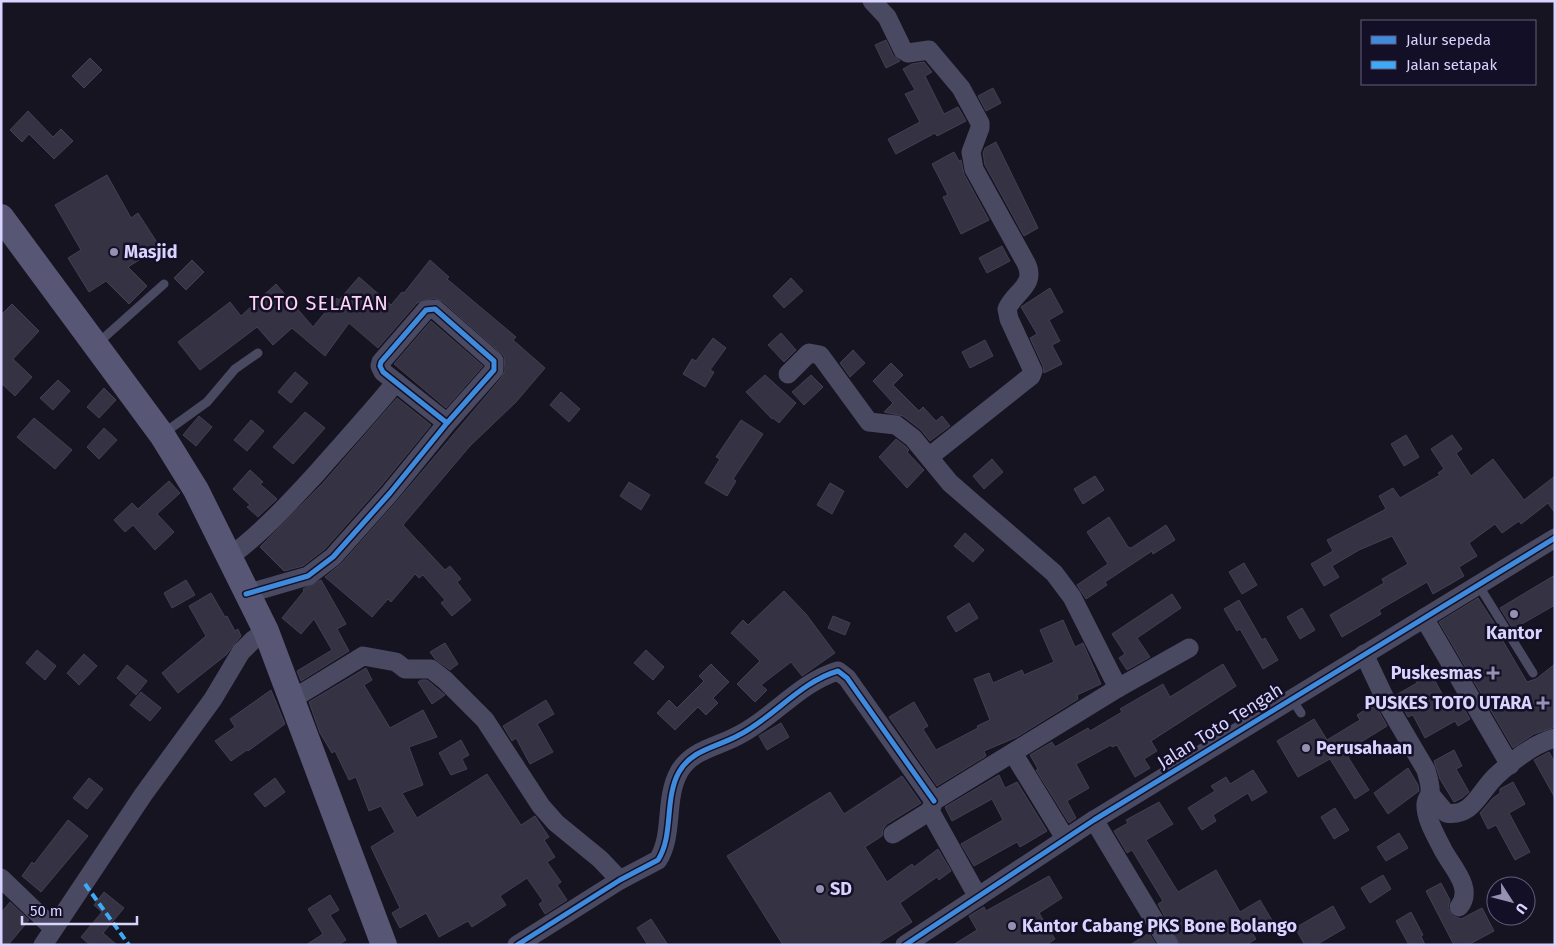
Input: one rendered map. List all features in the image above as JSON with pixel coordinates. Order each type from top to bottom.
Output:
[{"type":"main road","points":[[1,217],[162,435],[196,490],[266,631],[384,945]]},
{"type":"street","points":[[872,1],[887,17],[903,50],[908,53],[929,50],[961,88],[980,123],[971,152],[974,169],[1026,262],[1030,274],[1028,284],[1007,309],[1009,319],[1034,371],[1032,376],[929,457]]},
{"type":"street","points":[[246,594],[308,576],[333,558],[494,370],[494,361],[435,310],[426,310],[382,362],[381,369],[447,423]]},
{"type":"street","points":[[788,374],[809,353],[820,355],[869,422],[896,425],[913,438],[950,483],[1054,573],[1072,597],[1118,688]]},
{"type":"street","points":[[229,557],[254,539],[272,521],[396,382]]},
{"type":"street","name":"Jalan Toto Tengah","points":[[905,945],[1065,838],[1296,706],[1364,654],[1479,586],[1555,538]]},
{"type":"street","points":[[1424,618],[1510,765]]},
{"type":"street","points":[[43,945],[143,796],[213,699],[241,652],[266,631]]},
{"type":"street","points":[[894,834],[932,806],[1013,753],[1118,688],[1189,648]]},
{"type":"street","points":[[1364,654],[1389,706],[1426,770],[1430,794],[1426,805],[1428,816],[1442,849],[1463,884],[1465,893],[1459,907]]},
{"type":"street","points":[[292,700],[363,656],[396,662],[405,670],[431,669],[445,680],[485,720],[541,806],[556,823],[600,859],[620,880]]},
{"type":"street","points":[[518,945],[620,880],[653,864],[662,854],[672,788],[686,763],[707,748],[727,742],[753,728],[810,685],[838,671],[847,678],[932,806],[978,897]]},
{"type":"street","points":[[1430,794],[1446,813],[1454,814],[1465,811],[1482,795],[1494,777],[1540,745],[1555,738]]},
{"type":"street","points":[[1013,753],[1065,838]]},
{"type":"street","points":[[1094,820],[1169,945]]},
{"type":"street","points":[[1,878],[53,928]]},
{"type":"lane","points":[[96,345],[164,284]]},
{"type":"lane","points":[[162,435],[207,402],[235,369],[258,354]]},
{"type":"lane","points":[[1479,586],[1533,674]]},
{"type":"building","points":[[886,40],[893,55],[900,61],[886,68],[875,45]]},
{"type":"building","points":[[90,58],[102,70],[84,88],[72,76]]},
{"type":"building","points":[[924,62],[932,72],[925,76],[944,114],[958,107],[966,121],[937,136],[935,133],[896,154],[888,139],[920,122],[905,94],[915,90],[903,69],[912,64]]},
{"type":"building","points":[[993,88],[1001,103],[986,111],[978,96]]},
{"type":"building","points":[[28,111],[53,137],[61,129],[73,141],[54,159],[29,134],[22,142],[10,130]]},
{"type":"building","points":[[996,142],[1038,228],[1024,236],[985,165],[983,153],[985,148]]},
{"type":"building","points":[[954,152],[959,161],[961,160],[964,174],[989,220],[961,234],[943,197],[948,195],[932,164]]},
{"type":"building","points":[[107,175],[131,218],[138,213],[160,247],[128,267],[147,286],[129,304],[106,281],[89,292],[68,258],[81,250],[55,205]]},
{"type":"building","points":[[1002,246],[1010,261],[987,273],[979,258]]},
{"type":"building","points":[[192,260],[204,272],[186,290],[174,278]]},
{"type":"building","points":[[430,260],[449,277],[447,279],[516,337],[513,340],[545,368],[516,402],[470,446],[403,525],[445,570],[450,566],[461,579],[457,582],[471,600],[452,616],[441,603],[445,600],[423,575],[419,578],[415,574],[391,602],[388,599],[372,617],[325,577],[341,564],[398,500],[502,377],[505,370],[504,356],[442,301],[434,298],[417,303],[378,348],[349,323],[325,356],[292,328],[273,345],[257,327],[200,370],[178,342],[230,302],[241,316],[276,284],[313,327],[337,298],[339,300],[359,277],[391,305],[402,292],[404,293]]},
{"type":"building","points":[[791,278],[803,291],[784,308],[773,296]]},
{"type":"building","points":[[1050,288],[1063,312],[1049,320],[1060,341],[1052,345],[1062,364],[1044,373],[1043,366],[1030,338],[1037,334],[1021,307]]},
{"type":"building","points":[[12,304],[39,331],[13,359],[32,377],[15,396],[1,383],[1,315]]},
{"type":"building","points":[[431,321],[483,366],[446,408],[394,364]]},
{"type":"building","points":[[781,333],[796,350],[784,362],[768,345]]},
{"type":"building","points":[[713,338],[726,348],[710,370],[714,372],[705,387],[683,374],[692,359],[696,361]]},
{"type":"building","points":[[985,340],[993,356],[970,368],[962,352]]},
{"type":"building","points":[[853,350],[865,363],[850,377],[840,363]]},
{"type":"building","points":[[891,363],[903,375],[893,385],[919,411],[923,407],[936,421],[942,416],[950,426],[930,441],[920,429],[903,416],[884,412],[893,403],[873,381]]},
{"type":"building","points":[[295,372],[308,383],[291,403],[278,392]]},
{"type":"building","points":[[765,375],[796,403],[779,423],[772,419],[746,392]]},
{"type":"building","points":[[811,375],[823,387],[804,405],[792,392]]},
{"type":"building","points":[[58,380],[70,391],[53,410],[40,398]]},
{"type":"building","points":[[104,388],[116,400],[99,418],[87,407]]},
{"type":"building","points":[[561,392],[580,409],[569,422],[550,405]]},
{"type":"building","points":[[397,398],[431,425],[381,486],[325,549],[303,566],[284,571],[260,547],[323,483]]},
{"type":"building","points":[[305,412],[325,428],[293,464],[273,447]]},
{"type":"building","points":[[199,416],[212,427],[196,446],[183,435]]},
{"type":"building","points":[[34,418],[72,450],[55,469],[17,437]]},
{"type":"building","points":[[251,420],[264,431],[247,451],[234,440]]},
{"type":"building","points":[[741,420],[763,434],[733,479],[736,481],[727,496],[705,483],[720,459],[716,457]]},
{"type":"building","points":[[104,428],[117,440],[99,459],[87,447]]},
{"type":"building","points":[[1406,435],[1419,457],[1404,466],[1391,444]]},
{"type":"building","points":[[1452,435],[1462,449],[1456,453],[1471,476],[1493,459],[1524,500],[1555,476],[1555,513],[1548,503],[1521,524],[1519,521],[1502,533],[1495,524],[1469,543],[1477,556],[1459,567],[1464,576],[1433,594],[1427,582],[1379,610],[1381,614],[1342,637],[1330,615],[1384,583],[1382,579],[1408,564],[1392,536],[1359,550],[1332,566],[1339,577],[1324,586],[1311,564],[1333,551],[1327,540],[1386,509],[1379,496],[1393,488],[1400,498],[1440,475],[1438,473],[1444,469],[1431,449]]},
{"type":"building","points":[[896,439],[909,450],[907,452],[924,470],[907,488],[879,457]]},
{"type":"building","points":[[992,459],[1003,472],[984,489],[973,476]]},
{"type":"building","points":[[250,470],[263,482],[260,484],[277,499],[258,517],[247,507],[250,505],[233,489]]},
{"type":"building","points":[[1095,476],[1104,490],[1083,504],[1074,489]]},
{"type":"building","points":[[169,481],[180,493],[157,514],[174,532],[155,550],[133,525],[125,532],[114,520],[132,503],[138,509]]},
{"type":"building","points":[[629,482],[650,495],[641,510],[620,496]]},
{"type":"building","points":[[830,483],[844,491],[832,514],[817,505]]},
{"type":"building","points":[[1109,517],[1128,547],[1131,548],[1166,525],[1175,540],[1153,554],[1152,551],[1105,582],[1107,585],[1086,599],[1077,585],[1108,564],[1087,532]]},
{"type":"building","points":[[965,533],[984,550],[973,562],[954,546]]},
{"type":"building","points":[[1244,563],[1257,585],[1242,594],[1229,572]]},
{"type":"building","points":[[1555,575],[1555,605],[1513,629],[1500,608]]},
{"type":"building","points":[[186,580],[195,595],[172,608],[164,593]]},
{"type":"building","points":[[321,580],[346,624],[337,629],[349,651],[301,681],[297,671],[332,650],[314,619],[301,634],[282,618],[304,591],[303,589]]},
{"type":"building","points":[[784,591],[806,614],[835,653],[802,676],[791,662],[761,685],[767,690],[755,702],[737,684],[760,661],[731,633],[743,620],[748,625]]},
{"type":"building","points":[[211,593],[225,617],[227,616],[235,631],[238,629],[241,636],[226,655],[178,693],[162,673],[206,636],[189,606]]},
{"type":"building","points":[[1172,594],[1181,608],[1137,638],[1150,657],[1127,670],[1119,658],[1125,654],[1112,634]]},
{"type":"building","name":"Puskesmas","points":[[1478,598],[1502,635],[1500,636],[1527,682],[1536,679],[1555,664],[1555,727],[1534,734],[1513,748],[1439,622]]},
{"type":"building","points":[[1239,600],[1262,640],[1265,638],[1278,660],[1263,669],[1240,629],[1237,631],[1224,609]]},
{"type":"building","points":[[969,603],[978,618],[956,632],[947,617]]},
{"type":"building","points":[[1302,608],[1315,630],[1300,639],[1287,617]]},
{"type":"building","points":[[833,616],[850,623],[845,635],[828,628]]},
{"type":"building","points":[[1063,620],[1075,647],[1083,643],[1101,684],[1077,695],[1078,699],[1017,737],[984,751],[986,756],[937,786],[889,717],[914,702],[928,726],[923,729],[936,750],[978,728],[977,726],[990,720],[974,679],[989,673],[993,683],[1022,670],[1024,675],[1054,662],[1040,630]]},
{"type":"building","points":[[445,643],[458,664],[450,670],[435,659],[430,652]]},
{"type":"building","points":[[37,650],[56,666],[45,680],[26,663]]},
{"type":"building","points":[[646,650],[664,667],[653,680],[634,663]]},
{"type":"building","points":[[84,654],[97,666],[79,685],[67,673]]},
{"type":"building","points":[[711,664],[729,682],[713,698],[718,703],[706,715],[698,707],[675,730],[657,713],[669,700],[677,708],[704,681],[699,676]]},
{"type":"building","points":[[1223,664],[1236,686],[1151,741],[1157,751],[1144,759],[1150,768],[1135,777],[1117,745],[1112,747],[1111,745],[1076,764],[1089,788],[1067,801],[1076,818],[1069,823],[1036,770],[1038,769],[1030,755],[1052,742],[1055,747],[1088,728],[1090,731],[1122,712],[1120,709],[1163,684],[1170,697]]},
{"type":"building","points":[[127,665],[147,681],[136,695],[117,678]]},
{"type":"building","points":[[1427,666],[1447,703],[1457,697],[1470,719],[1458,726],[1455,721],[1425,738],[1413,715],[1408,717],[1396,695],[1417,683],[1412,674]]},
{"type":"building","points":[[366,668],[372,680],[364,685],[390,728],[423,710],[437,737],[409,747],[423,785],[402,793],[417,818],[487,774],[521,825],[535,816],[549,837],[544,840],[555,857],[547,862],[561,882],[557,885],[567,900],[545,914],[539,904],[543,901],[527,878],[500,896],[506,905],[472,927],[468,921],[439,937],[426,913],[400,928],[392,913],[400,908],[371,847],[395,832],[381,806],[369,811],[356,777],[349,780],[335,751],[332,753],[320,733],[309,702]]},
{"type":"building","points":[[427,680],[445,695],[432,704],[418,682]]},
{"type":"building","points":[[271,690],[285,724],[231,761],[215,741],[235,727],[230,719]]},
{"type":"building","points":[[141,692],[161,708],[150,721],[130,705]]},
{"type":"building","points":[[546,700],[554,714],[537,724],[553,752],[530,764],[516,738],[512,741],[503,726]]},
{"type":"building","points":[[1371,706],[1373,708],[1376,706],[1387,726],[1361,742],[1364,747],[1348,757],[1369,790],[1355,799],[1330,759],[1298,777],[1277,741],[1314,719],[1327,740],[1360,720],[1357,715]]},
{"type":"building","points":[[781,723],[789,737],[767,750],[759,736]]},
{"type":"building","points":[[461,740],[469,755],[462,759],[467,769],[451,775],[439,753]]},
{"type":"building","points":[[1454,750],[1462,766],[1456,769],[1469,792],[1454,802],[1440,779],[1434,761]]},
{"type":"building","points":[[1549,752],[1555,763],[1555,798],[1534,760]]},
{"type":"building","points":[[1408,768],[1418,785],[1419,791],[1388,814],[1374,793]]},
{"type":"building","points":[[1253,770],[1267,792],[1252,801],[1248,793],[1213,815],[1216,821],[1202,830],[1188,808],[1215,791],[1211,786],[1226,777],[1230,784]]},
{"type":"building","points":[[999,775],[1005,788],[1017,782],[1047,831],[1020,847],[1017,842],[974,866],[961,844],[1003,820],[992,799],[952,821],[945,807]]},
{"type":"building","name":"SD","points":[[902,776],[921,803],[887,824],[883,829],[882,836],[865,847],[887,882],[912,864],[914,867],[938,849],[951,871],[939,880],[937,877],[900,903],[912,922],[876,945],[783,945],[727,856],[830,792],[844,814]]},
{"type":"building","points":[[89,778],[103,789],[87,809],[73,798]]},
{"type":"building","points":[[275,778],[285,792],[265,807],[254,794]]},
{"type":"building","points":[[1513,782],[1525,804],[1509,813],[1530,852],[1515,860],[1496,825],[1488,829],[1480,813],[1500,793],[1500,789]]},
{"type":"building","points":[[1159,802],[1173,824],[1146,840],[1178,892],[1216,870],[1240,912],[1260,900],[1273,922],[1253,934],[1256,939],[1246,945],[1180,945],[1158,904],[1163,901],[1132,850],[1127,853],[1114,831],[1128,823],[1126,820]]},
{"type":"building","points":[[1335,808],[1349,830],[1334,839],[1321,817]]},
{"type":"building","points":[[68,820],[88,836],[41,892],[22,876],[32,862],[34,864]]},
{"type":"building","points":[[1399,833],[1408,848],[1386,861],[1377,847]]},
{"type":"building","points":[[1383,875],[1391,889],[1370,903],[1361,888]]},
{"type":"building","points":[[1049,876],[1062,898],[1039,913],[1055,939],[1046,945],[953,945],[977,930],[969,916],[984,907],[986,911]]},
{"type":"building","points":[[1441,883],[1450,900],[1448,908],[1453,916],[1461,919],[1482,908],[1486,916],[1486,926],[1491,926],[1494,931],[1468,945],[1454,945],[1426,891]]},
{"type":"building","points":[[104,892],[124,908],[103,933],[117,945],[90,945],[81,937],[102,912],[94,905]]},
{"type":"building","points":[[330,895],[339,910],[330,915],[346,940],[338,945],[306,945],[323,934],[308,909]]},
{"type":"building","points":[[10,902],[29,920],[8,945],[1,945],[1,913]]},
{"type":"building","points":[[1333,906],[1345,928],[1316,945],[1305,945],[1295,928]]},
{"type":"building","points":[[1411,912],[1423,935],[1421,936],[1425,945],[1409,945],[1396,921]]},
{"type":"building","points":[[651,919],[668,945],[648,945],[637,928]]},
{"type":"building","points":[[1149,933],[1156,945],[1130,945]]},
{"type":"marked path","points":[[85,884],[129,945]]},
{"type":"cycle path","points":[[246,594],[308,576],[333,557],[390,493],[447,423],[383,372],[380,366],[381,362],[426,310],[435,309],[494,361],[494,370],[447,423]]},
{"type":"cycle path","points":[[905,945],[1094,820],[1555,538]]},
{"type":"cycle path","points":[[517,945],[620,880],[658,860],[666,840],[674,783],[684,764],[691,758],[751,728],[811,683],[838,671],[847,678],[934,801]]},
{"type":"place","name":"Masjid","points":[[114,252]]},
{"type":"place","name":"Kantor","points":[[1514,614]]},
{"type":"place","name":"Puskesmas","points":[[1493,673]]},
{"type":"place","name":"PUSKES TOTO UTARA","points":[[1543,703]]},
{"type":"place","name":"Perusahaan","points":[[1306,748]]},
{"type":"place","name":"SD","points":[[820,889]]},
{"type":"place","name":"Kantor Cabang PKS Bone Bolango","points":[[1012,926]]},
{"type":"district","name":"TOTO SELATAN","points":[[319,303]]}]
